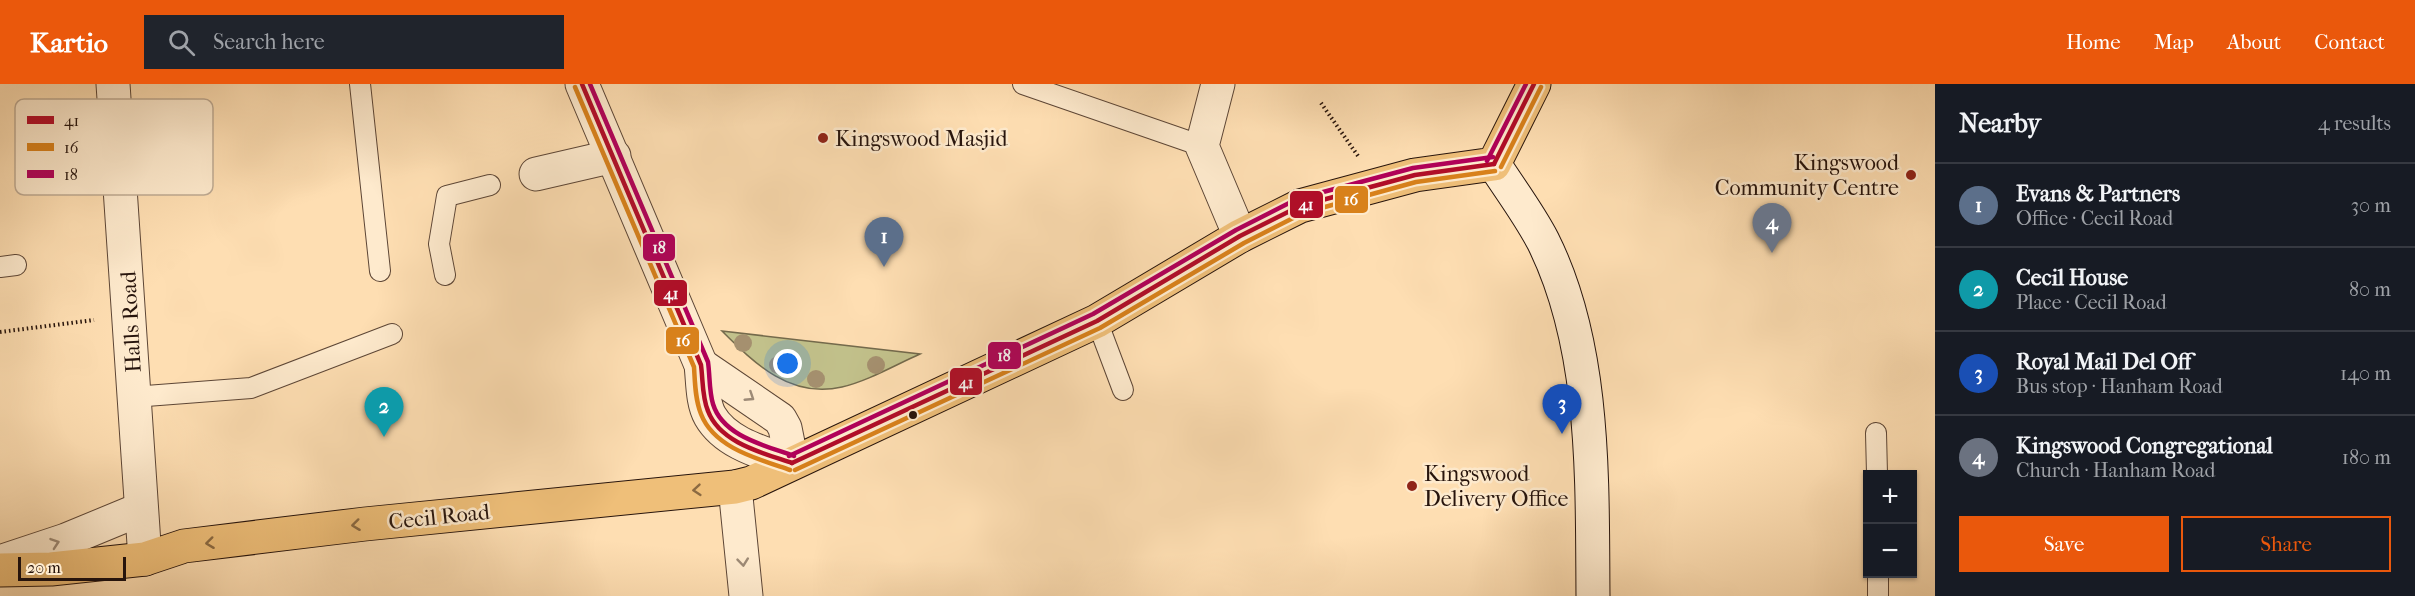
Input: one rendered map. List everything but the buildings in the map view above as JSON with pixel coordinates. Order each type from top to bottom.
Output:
[{"type":"main road","points":[[1494,164],[1534,84]]},
{"type":"main road","name":"Cecil Road","points":[[0,570],[51,569],[146,559],[184,546],[365,524],[735,487],[751,483],[1097,321],[1240,236],[1300,206],[1415,175],[1494,164]]},
{"type":"street","name":"Halls Road","points":[[113,84],[114,99]]},
{"type":"street","points":[[582,84],[701,365],[705,401],[711,418],[733,438],[753,449],[792,463]]},
{"type":"street","points":[[1218,84],[1202,146],[1240,236]]},
{"type":"street","points":[[536,174],[614,156]]},
{"type":"street","points":[[1494,164],[1543,241],[1573,322],[1586,391],[1593,596]]},
{"type":"street","name":"Halls Road","points":[[121,195],[133,397],[146,559]]},
{"type":"street","points":[[701,365],[780,418],[785,428],[792,463]]},
{"type":"street","points":[[735,487],[746,596]]},
{"type":"street","points":[[0,562],[66,540],[141,509]]},
{"type":"lane","points":[[360,84],[380,271]]},
{"type":"lane","points":[[1023,84],[1202,146]]},
{"type":"lane","points":[[445,275],[439,244],[447,196],[490,186]]},
{"type":"lane","points":[[1097,321],[1123,390]]},
{"type":"lane","points":[[133,397],[251,388],[392,334]]},
{"type":"lane","points":[[1876,433],[1876,470]]},
{"type":"lane","points":[[1878,578],[1878,596]]},
{"type":"path","points":[[1321,103],[1379,185]]},
{"type":"path","points":[[0,332],[94,320]]},
{"type":"shaded area","points":[[722,331],[920,354],[872,377],[842,387],[806,388],[775,376]]},
{"type":"transit line","name":"41","points":[[582,84],[701,365],[705,400],[714,422],[732,439],[756,451],[792,463]]},
{"type":"transit line","name":"18","points":[[590,84],[708,362],[710,389],[718,415],[726,425],[747,439],[794,456]]},
{"type":"transit line","name":"18","points":[[1487,161],[1526,84]]},
{"type":"transit line","name":"41","points":[[1494,164],[1534,84]]},
{"type":"transit line","name":"16","points":[[575,87],[694,367],[698,402],[707,426],[716,436],[738,451],[790,470]]},
{"type":"transit line","name":"16","points":[[1501,167],[1541,87]]},
{"type":"transit line","name":"18","points":[[789,456],[1093,314],[1236,230],[1297,199],[1413,168],[1493,157]]},
{"type":"transit line","name":"41","points":[[792,463],[1097,321],[1240,236],[1300,206],[1415,175],[1494,164]]},
{"type":"transit line","name":"16","points":[[795,470],[1100,328],[1244,243],[1303,213],[1416,182],[1495,171]]},
{"type":"place","name":"Kingswood Masjid","points":[[823,138]]},
{"type":"place","name":"Kingswood Community Centre","points":[[1911,175]]},
{"type":"place","name":"Kingswood Congregational","points":[[1772,253]]},
{"type":"place","name":"Evans & Partners","points":[[884,267]]},
{"type":"place","name":"Royal Mail Del Off","points":[[1562,434]]},
{"type":"place","name":"Cecil House","points":[[384,437]]},
{"type":"place","name":"Kingswood Delivery Office","points":[[1412,486]]}]
